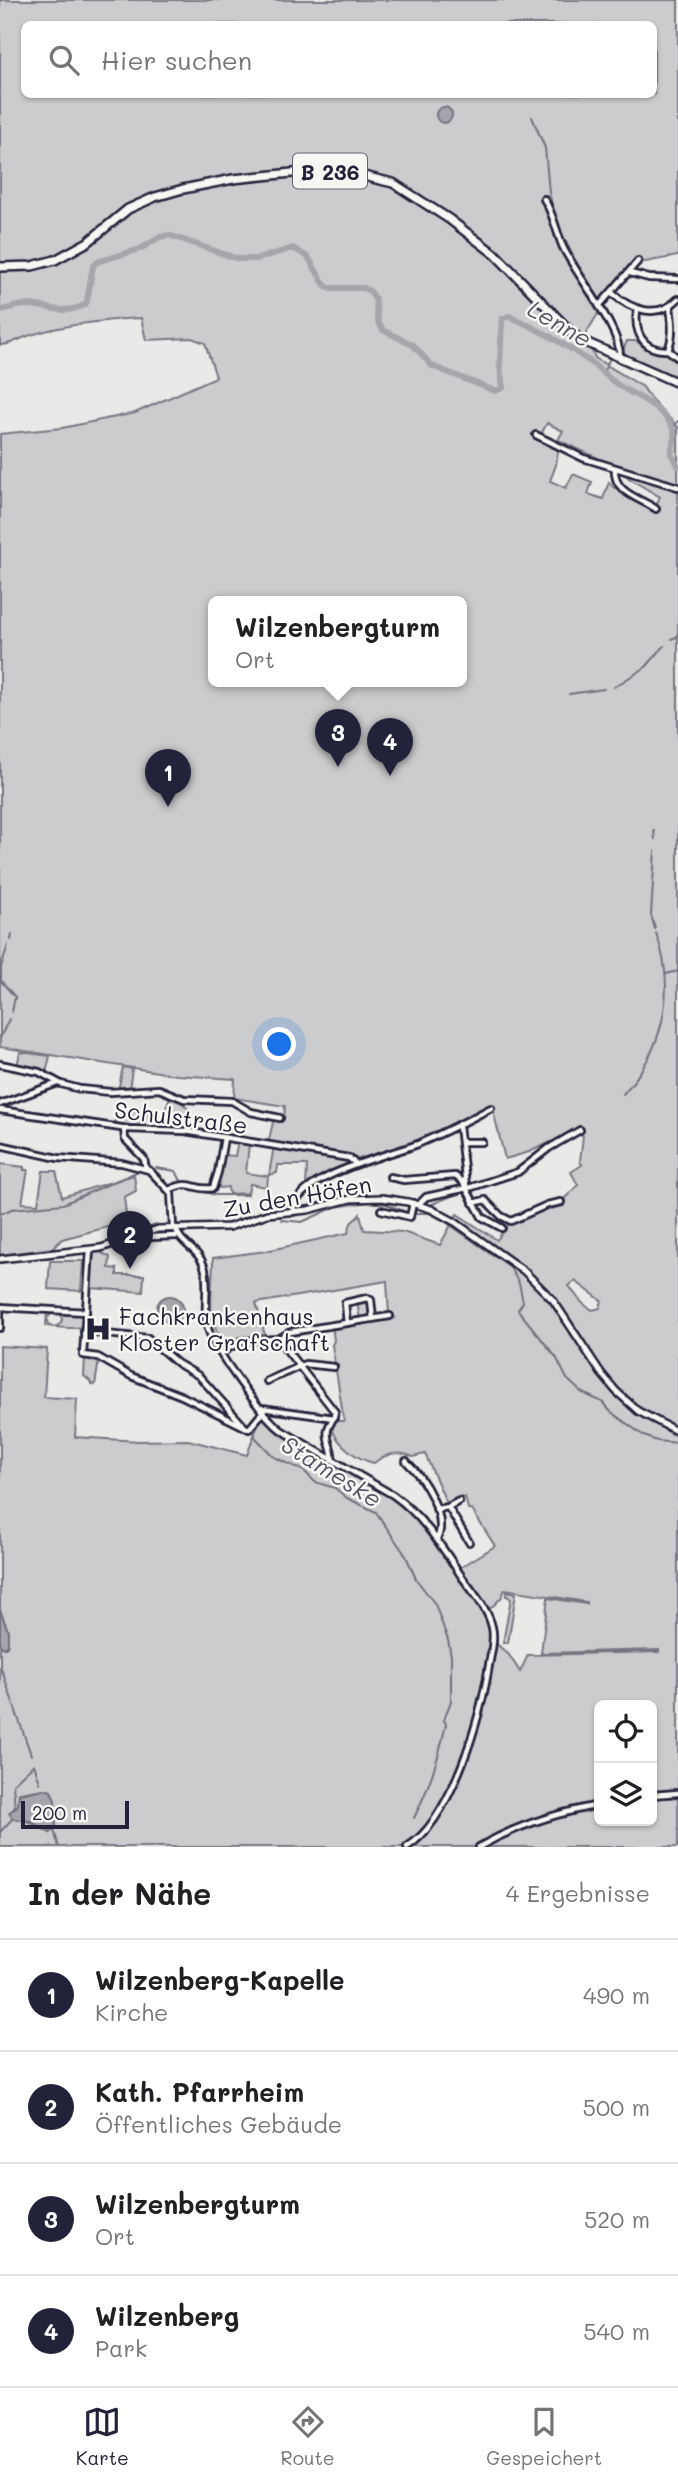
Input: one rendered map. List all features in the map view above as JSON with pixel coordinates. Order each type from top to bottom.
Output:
[{"type":"main road","name":"B 236","points":[[0,267],[32,266],[55,260],[88,242],[128,209],[163,194],[233,179],[327,171],[366,175],[401,188],[486,247],[572,333],[589,345],[678,383]]},
{"type":"street","points":[[544,199],[566,253],[599,306],[620,352],[620,358]]},
{"type":"street","points":[[599,306],[638,261]]},
{"type":"street","points":[[630,273],[649,278],[678,279]]},
{"type":"street","points":[[612,293],[637,309],[658,310],[670,307],[678,299]]},
{"type":"street","points":[[668,350],[672,322],[670,307]]},
{"type":"street","points":[[637,309],[636,328],[640,339],[652,348],[668,350],[678,358]]},
{"type":"street","points":[[536,435],[583,458],[678,487]]},
{"type":"street","points":[[615,469],[615,480],[621,489],[656,509]]},
{"type":"street","points":[[0,1065],[36,1071],[76,1089],[98,1092],[159,1089],[182,1098],[234,1101],[251,1112],[280,1118]]},
{"type":"street","points":[[0,1104],[58,1083]]},
{"type":"street","points":[[293,1212],[301,1194],[328,1177],[355,1164],[403,1149],[459,1126],[491,1108]]},
{"type":"street","name":"Schulstraße","points":[[0,1110],[124,1129],[171,1130],[224,1138],[347,1158],[355,1164]]},
{"type":"street","points":[[459,1126],[466,1189]]},
{"type":"street","points":[[124,1129],[125,1139],[144,1159],[146,1168]]},
{"type":"street","points":[[381,1210],[410,1217],[413,1208],[426,1197],[466,1189],[524,1169],[539,1155],[580,1130]]},
{"type":"street","points":[[169,1190],[183,1184],[208,1190],[213,1188],[224,1138]]},
{"type":"street","points":[[461,1142],[482,1142]]},
{"type":"street","points":[[0,1145],[58,1158],[122,1163],[146,1168],[155,1174],[171,1195],[174,1227],[178,1236],[196,1251],[205,1266],[207,1325],[221,1353],[262,1410],[281,1430],[400,1500],[437,1539],[482,1605],[492,1626],[493,1638],[479,1719],[451,1789],[430,1825],[407,1847]]},
{"type":"street","points":[[390,1177],[404,1180],[455,1175],[484,1219],[502,1228]]},
{"type":"street","name":"Zu den Höfen","points":[[0,1259],[90,1250],[118,1244],[151,1231],[174,1227],[227,1228],[265,1215],[365,1198],[388,1199],[442,1214],[532,1278],[558,1306],[601,1373],[616,1391],[638,1411],[678,1432]]},
{"type":"street","points":[[473,1203],[485,1200],[500,1216],[510,1221],[561,1202]]},
{"type":"street","points":[[118,1244],[128,1244],[150,1237],[178,1236]]},
{"type":"street","points":[[90,1250],[83,1355],[100,1358],[131,1376],[200,1405],[245,1428],[249,1429],[262,1410]]},
{"type":"street","points":[[347,1324],[345,1303],[367,1298],[371,1301],[373,1319]]},
{"type":"street","points":[[0,1328],[0,1309],[86,1312]]},
{"type":"street","points":[[221,1353],[241,1341],[278,1339],[288,1333],[390,1316]]},
{"type":"street","points":[[84,1332],[146,1337],[177,1363],[199,1376],[245,1428]]},
{"type":"street","points":[[278,1339],[334,1410],[334,1419],[327,1431],[333,1452],[332,1460]]},
{"type":"street","points":[[267,1381],[298,1366],[309,1364],[334,1367]]},
{"type":"street","points":[[262,1410],[334,1419]]},
{"type":"street","points":[[406,1461],[422,1481],[436,1509],[440,1531],[437,1539]]},
{"type":"street","points":[[436,1509],[459,1501]]},
{"type":"street","points":[[448,1507],[469,1542]]},
{"type":"street","points":[[657,1795],[678,1793]]},
{"type":"street","points":[[479,1847],[544,1818],[594,1806]]},
{"type":"shaded area","points":[[0,0],[678,0],[678,256],[637,261],[597,306],[599,312],[581,342],[591,348],[595,358],[643,387],[678,427],[678,1847],[0,1847],[0,1646],[7,1647],[8,1631],[0,1610],[0,1346],[47,1349],[44,1397],[77,1399],[75,1437],[139,1441],[188,1440],[247,1455],[261,1416],[305,1449],[361,1477],[400,1501],[435,1540],[478,1601],[491,1639],[509,1655],[520,1672],[528,1655],[659,1652],[541,1653],[548,1598],[587,1602],[505,1589],[501,1598],[487,1612],[458,1569],[495,1546],[472,1510],[468,1509],[465,1497],[447,1504],[425,1454],[413,1457],[392,1454],[374,1463],[355,1455],[339,1440],[332,1429],[335,1421],[344,1421],[332,1345],[332,1325],[360,1320],[357,1301],[370,1301],[371,1318],[389,1315],[387,1281],[256,1303],[265,1335],[238,1340],[225,1347],[218,1335],[212,1314],[213,1258],[266,1251],[348,1233],[351,1223],[360,1214],[364,1230],[403,1232],[440,1245],[457,1214],[497,1240],[509,1223],[546,1206],[550,1209],[564,1206],[563,1200],[578,1185],[571,1172],[582,1165],[580,1161],[583,1136],[578,1130],[529,1152],[505,1159],[492,1106],[443,1131],[346,1166],[306,1187],[307,1165],[278,1165],[277,1173],[269,1175],[274,1146],[268,1144],[274,1118],[284,1119],[285,1106],[234,1098],[235,1079],[177,1075],[0,1047],[0,434],[62,428],[135,413],[216,377],[205,343],[192,338],[146,340],[141,318],[72,325],[0,345]],"holes":[[[547,423],[563,431],[558,440],[614,465],[630,479],[660,497],[655,508],[613,487],[609,482],[603,499],[588,494],[592,482],[573,474],[566,488],[550,481],[559,446],[539,438]],[[575,1281],[602,1301],[600,1308],[593,1310],[586,1306],[569,1286]],[[44,1789],[51,1791],[55,1802],[56,1812],[50,1833],[25,1820],[13,1810],[18,1805],[19,1793]]]},
{"type":"shaded area","points":[[444,107],[450,109],[450,121],[444,123],[438,121],[436,115],[438,109]]},
{"type":"shaded area","points":[[627,341],[636,341],[649,351],[667,354],[678,361],[678,379],[627,357],[623,350]]},
{"type":"shaded area","points":[[20,1052],[50,1056],[46,1073],[17,1066]]},
{"type":"shaded area","points":[[123,1067],[132,1069],[129,1090],[118,1091]]},
{"type":"shaded area","points":[[170,1096],[179,1099],[189,1110],[185,1130],[168,1129],[170,1115],[164,1114]]},
{"type":"shaded area","points":[[117,1110],[147,1112],[144,1127],[114,1126]]},
{"type":"shaded area","points":[[238,1142],[249,1144],[246,1173],[268,1176],[267,1187],[250,1184],[248,1193],[229,1194],[228,1187],[220,1188],[217,1183],[223,1155],[235,1156]]},
{"type":"shaded area","points":[[0,1164],[28,1170],[22,1203],[38,1204],[43,1171],[56,1171],[62,1197],[134,1175],[136,1191],[124,1197],[127,1222],[62,1239],[53,1248],[0,1255]]},
{"type":"shaded area","points":[[100,1252],[110,1257],[109,1268],[117,1269],[117,1275],[144,1275],[143,1292],[90,1288],[92,1253]]},
{"type":"shaded area","points":[[50,1261],[83,1261],[81,1291],[48,1289]]},
{"type":"shaded area","points":[[170,1296],[179,1300],[183,1309],[179,1318],[170,1322],[161,1318],[157,1309],[161,1300]]},
{"type":"shaded area","points":[[47,1311],[54,1312],[47,1318],[54,1327],[46,1326]]},
{"type":"shaded area","points":[[56,1312],[83,1314],[84,1327],[54,1327],[62,1320],[61,1315]]},
{"type":"shaded area","points":[[85,1358],[99,1360],[95,1385],[84,1376]]},
{"type":"shaded area","points":[[507,1591],[516,1593],[508,1643],[503,1643],[511,1598],[506,1596]]},
{"type":"shaded area","points":[[0,1610],[8,1631],[8,1645],[5,1648],[0,1646]]},
{"type":"shaded area","points":[[44,1789],[51,1791],[55,1800],[56,1828],[50,1833],[31,1821],[13,1819],[9,1813],[18,1805],[19,1794]]},
{"type":"waterway","points":[[532,117],[545,148],[549,192],[555,217]]},
{"type":"waterway","points":[[558,226],[599,298]]},
{"type":"waterway","name":"Lenne","points":[[0,310],[25,305],[68,310],[85,305],[93,266],[97,262],[140,249],[160,237],[169,235],[238,259],[257,259],[293,248],[308,257],[329,288],[364,288],[371,292],[375,299],[378,322],[383,330],[413,345],[432,366],[495,391],[503,388],[500,366],[502,319],[509,316],[550,337],[662,413],[674,431],[671,454],[678,466]]},
{"type":"waterway","points":[[606,308],[622,348]]},
{"type":"waterway","points":[[603,373],[609,360]]},
{"type":"waterway","name":"Lenne","points":[[673,427],[678,421]]},
{"type":"waterway","points":[[672,639],[678,636]]},
{"type":"waterway","points":[[614,687],[646,667],[664,646]]},
{"type":"waterway","points":[[569,694],[604,689]]},
{"type":"waterway","points":[[654,831],[655,839]]},
{"type":"waterway","points":[[655,851],[651,915],[655,929]]},
{"type":"waterway","points":[[623,1094],[648,1058],[663,1018],[665,976],[656,933]]},
{"type":"waterway","points":[[11,940],[12,934]]},
{"type":"waterway","points":[[8,945],[1,967],[1,981],[15,997],[12,1012]]},
{"type":"waterway","points":[[666,974],[678,971]]},
{"type":"waterway","points":[[0,1038],[9,1019]]},
{"type":"waterway","points":[[156,1168],[176,1171],[182,1183]]},
{"type":"waterway","points":[[0,1214],[12,1209],[63,1204],[141,1170]]},
{"type":"waterway","points":[[189,1188],[216,1195],[248,1195]]},
{"type":"waterway","points":[[430,1205],[461,1192]]},
{"type":"waterway","points":[[282,1220],[302,1222],[335,1207],[369,1202],[386,1204],[409,1213]]},
{"type":"waterway","points":[[414,1213],[429,1213],[443,1220],[509,1266],[519,1283],[523,1302],[518,1310],[556,1357],[567,1379],[581,1392],[602,1402],[611,1412],[644,1436],[657,1441],[678,1443]]},
{"type":"waterway","name":"Stameske","points":[[254,1426],[255,1437],[274,1457],[304,1471],[315,1482],[335,1488],[347,1498],[376,1512],[406,1556],[416,1579],[435,1604],[451,1656],[451,1701],[444,1720],[446,1724],[437,1760],[414,1818]]},
{"type":"waterway","points":[[0,1665],[31,1755]]},
{"type":"waterway","points":[[34,1764],[40,1783]]},
{"type":"waterway","points":[[15,1809],[13,1784],[34,1764]]},
{"type":"waterway","points":[[0,1832],[13,1818]]},
{"type":"waterway","points":[[53,1827],[59,1847]]},
{"type":"place","name":"Wilzenbergturm","points":[[338,767]]},
{"type":"place","name":"Wilzenberg","points":[[390,776]]},
{"type":"place","name":"Wilzenberg-Kapelle","points":[[168,807]]},
{"type":"place","name":"Kath. Pfarrheim","points":[[130,1269]]},
{"type":"place","name":"Fachkrankenhaus Kloster Grafschaft","points":[[98,1329]]}]
